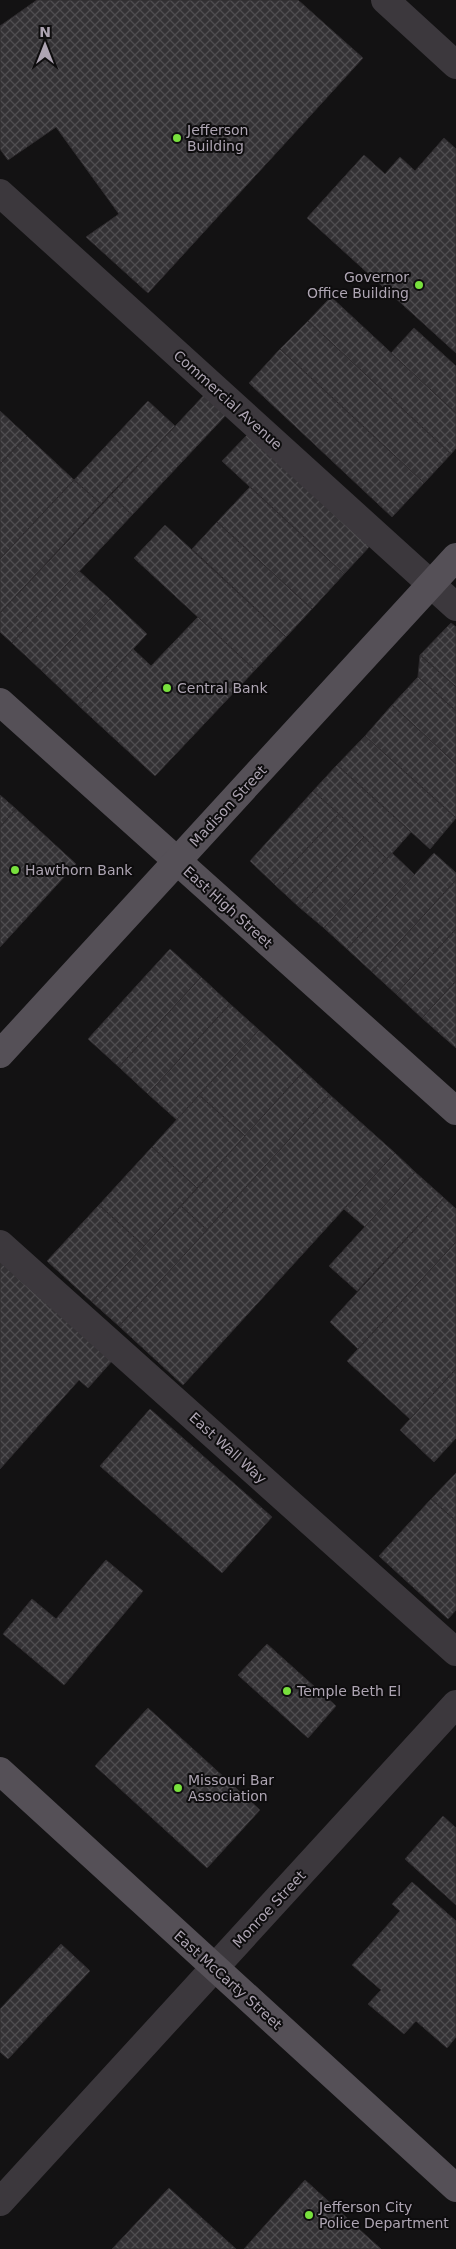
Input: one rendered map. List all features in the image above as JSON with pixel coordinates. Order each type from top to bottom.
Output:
[{"type":"main road","name":"Madison Street","points":[[0,1054],[456,557]]},
{"type":"main road","name":"East High Street","points":[[0,702],[456,1111]]},
{"type":"main road","name":"East McCarty Street","points":[[0,1771],[456,2188]]},
{"type":"street","points":[[384,0],[456,65]]},
{"type":"street","name":"Commercial Avenue","points":[[0,194],[456,607]]},
{"type":"street","name":"East Wall Way","points":[[0,1244],[456,1652]]},
{"type":"street","name":"Monroe Street","points":[[0,2202],[456,1704]]},
{"type":"building","name":"Jefferson Building","points":[[37,0],[298,0],[363,58],[148,293],[86,237],[119,214],[56,127],[8,160],[0,149],[0,26]]},
{"type":"building","name":"Governor Office Building","points":[[444,138],[456,149],[456,353],[307,218],[364,155],[385,174],[400,157],[415,171]]},
{"type":"building","points":[[331,297],[456,413],[456,448],[451,454],[308,321]]},
{"type":"building","points":[[308,321],[451,454],[424,483],[280,349]]},
{"type":"building","points":[[414,328],[456,366],[456,413],[391,353]]},
{"type":"building","points":[[280,349],[424,483],[392,517],[249,383]]},
{"type":"building","points":[[206,393],[228,413],[132,515],[111,495]]},
{"type":"building","points":[[148,401],[175,426],[101,504],[74,480]]},
{"type":"building","points":[[0,411],[27,436],[0,464]]},
{"type":"building","points":[[249,433],[370,546],[344,574],[222,461]]},
{"type":"building","points":[[27,436],[74,480],[0,559],[0,464]]},
{"type":"building","points":[[74,480],[101,504],[0,613],[0,559]]},
{"type":"building","points":[[250,487],[344,574],[312,609],[217,522]]},
{"type":"building","points":[[111,495],[132,515],[12,643],[0,632],[0,613]]},
{"type":"building","points":[[217,522],[312,609],[286,637],[192,549]]},
{"type":"building","points":[[165,525],[286,637],[255,670],[134,558]]},
{"type":"building","points":[[79,571],[110,599],[42,671],[12,643]]},
{"type":"building","points":[[110,599],[147,634],[79,706],[42,671]]},
{"type":"building","name":"Central Bank","points":[[198,617],[255,670],[155,776],[79,706],[133,649],[151,666]]},
{"type":"building","points":[[451,623],[456,627],[456,687],[420,655]]},
{"type":"building","points":[[420,655],[456,687],[456,711],[418,677]]},
{"type":"building","points":[[418,677],[456,711],[456,764],[392,705]]},
{"type":"building","points":[[392,705],[456,764],[456,818],[365,736]]},
{"type":"building","points":[[365,736],[456,818],[430,849],[337,765]]},
{"type":"building","points":[[337,765],[411,832],[387,859],[313,791]]},
{"type":"building","points":[[313,791],[339,814],[274,884],[250,861]]},
{"type":"building","points":[[0,795],[16,809],[0,827]]},
{"type":"building","points":[[16,809],[76,864],[0,947],[0,827]]},
{"type":"building","points":[[339,814],[364,837],[299,907],[274,884]]},
{"type":"building","points":[[364,837],[387,859],[324,928],[299,907]]},
{"type":"building","points":[[392,853],[415,875],[347,949],[324,928]]},
{"type":"building","points":[[434,853],[456,873],[456,880],[372,972],[347,949]]},
{"type":"building","points":[[456,880],[456,929],[396,994],[372,972]]},
{"type":"building","points":[[456,929],[456,981],[422,1018],[396,994]]},
{"type":"building","points":[[170,949],[201,977],[119,1067],[88,1039]]},
{"type":"building","points":[[201,977],[230,1004],[148,1094],[119,1067]]},
{"type":"building","points":[[456,981],[456,1048],[422,1018]]},
{"type":"building","points":[[230,1004],[259,1030],[177,1120],[148,1094]]},
{"type":"building","points":[[259,1030],[304,1071],[245,1136],[199,1095]]},
{"type":"building","points":[[304,1071],[330,1095],[207,1230],[181,1206]]},
{"type":"building","points":[[199,1095],[245,1136],[197,1188],[152,1147]]},
{"type":"building","points":[[330,1095],[395,1153],[183,1385],[119,1326]]},
{"type":"building","points":[[152,1147],[197,1188],[144,1246],[99,1205]]},
{"type":"building","points":[[395,1153],[415,1172],[365,1227],[344,1209]]},
{"type":"building","points":[[415,1172],[444,1198],[357,1291],[329,1266]]},
{"type":"building","points":[[444,1198],[456,1209],[456,1242],[358,1349],[330,1322]]},
{"type":"building","points":[[99,1205],[144,1246],[92,1302],[47,1261]]},
{"type":"building","points":[[181,1206],[207,1230],[119,1326],[92,1302]]},
{"type":"building","points":[[456,1242],[456,1369],[410,1419],[347,1361]]},
{"type":"building","points":[[0,1262],[112,1361],[88,1388],[79,1380],[0,1469]]},
{"type":"building","points":[[456,1369],[456,1438],[434,1462],[400,1430]]},
{"type":"building","points":[[150,1409],[272,1517],[222,1573],[100,1466]]},
{"type":"building","points":[[456,1473],[456,1521],[431,1499]]},
{"type":"building","points":[[431,1499],[456,1521],[456,1610],[448,1619],[379,1556]]},
{"type":"building","points":[[106,1560],[143,1591],[64,1685],[3,1634],[32,1599],[56,1619]]},
{"type":"building","name":"Temple Beth El","points":[[267,1644],[336,1706],[308,1738],[238,1675]]},
{"type":"building","name":"Missouri Bar Association","points":[[148,1708],[260,1810],[207,1868],[95,1766]]},
{"type":"building","points":[[443,1816],[456,1828],[456,1905],[405,1859]]},
{"type":"building","points":[[412,1882],[456,1921],[456,2037],[447,2048],[416,2021],[404,2034],[368,2004],[381,1990],[352,1965],[400,1911],[392,1904]]},
{"type":"building","points":[[61,1944],[90,1971],[8,2059],[0,2052],[0,2009]]},
{"type":"building","name":"Jefferson City Police Department","points":[[305,2180],[381,2249],[244,2249]]},
{"type":"building","points":[[169,2188],[236,2249],[112,2249]]},
{"type":"place","name":"Jefferson Building","points":[[177,138]]},
{"type":"place","name":"Governor Office Building","points":[[419,285]]},
{"type":"place","name":"Central Bank","points":[[167,688]]},
{"type":"place","name":"Hawthorn Bank","points":[[15,870]]},
{"type":"place","name":"Temple Beth El","points":[[287,1691]]},
{"type":"place","name":"Missouri Bar Association","points":[[178,1788]]},
{"type":"place","name":"Jefferson City Police Department","points":[[309,2215]]}]
